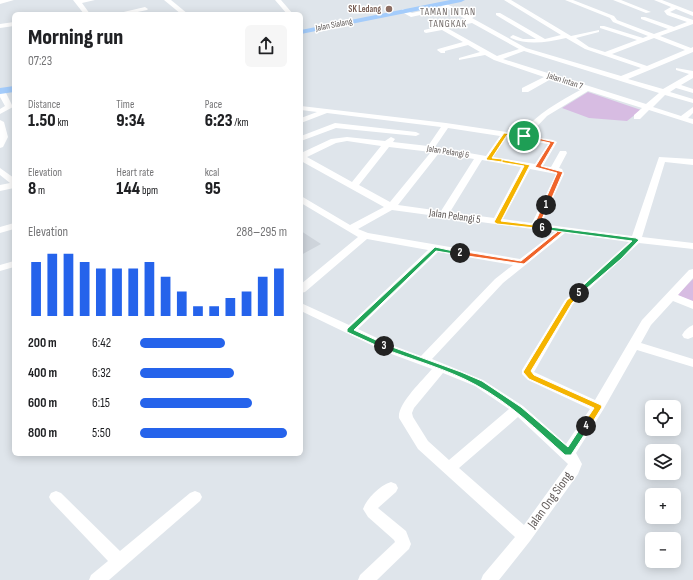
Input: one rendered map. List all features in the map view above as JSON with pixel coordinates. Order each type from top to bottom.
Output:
[{"type":"main road","name":"Jalan Sialang","points":[[303,30],[446,6],[462,0]]},
{"type":"main road","points":[[1,91],[12,89]]},
{"type":"street","points":[[0,2],[11,0]]},
{"type":"street","points":[[77,1],[92,0]]},
{"type":"street","points":[[167,0],[182,12]]},
{"type":"street","points":[[278,0],[288,12]]},
{"type":"street","points":[[507,0],[587,48],[648,68]]},
{"type":"street","points":[[568,0],[612,17],[615,21],[622,24],[692,49]]},
{"type":"street","points":[[616,0],[648,12]]},
{"type":"street","points":[[657,0],[693,14]]},
{"type":"street","points":[[77,1],[85,12]]},
{"type":"street","points":[[446,6],[524,49],[693,101]]},
{"type":"street","points":[[472,8],[464,11],[519,41],[544,41],[600,29],[642,40]]},
{"type":"street","points":[[677,8],[667,11],[669,14],[693,22]]},
{"type":"street","points":[[132,12],[145,10]]},
{"type":"street","points":[[498,14],[544,41]]},
{"type":"street","points":[[643,18],[674,29]]},
{"type":"street","points":[[426,31],[472,21]]},
{"type":"street","points":[[605,54],[693,22]]},
{"type":"street","points":[[0,26],[12,24]]},
{"type":"street","name":"Jalan Intan 7","points":[[442,28],[496,59],[693,122]]},
{"type":"street","points":[[443,52],[440,50],[468,43]]},
{"type":"street","points":[[496,59],[524,49]]},
{"type":"street","points":[[621,79],[692,49]]},
{"type":"street","points":[[461,59],[486,53]]},
{"type":"street","points":[[525,90],[576,65]]},
{"type":"street","points":[[678,69],[693,74]]},
{"type":"street","points":[[637,117],[664,92],[693,74]]},
{"type":"street","points":[[622,99],[642,85]]},
{"type":"street","points":[[674,85],[693,91]]},
{"type":"street","points":[[524,136],[540,119],[588,88]]},
{"type":"street","points":[[0,112],[9,107],[1,91]]},
{"type":"street","points":[[303,108],[446,125],[524,136],[553,142],[538,167]]},
{"type":"street","points":[[683,118],[693,110]]},
{"type":"street","points":[[303,120],[326,111]]},
{"type":"street","points":[[353,186],[405,120]]},
{"type":"street","points":[[0,122],[4,137],[0,145]]},
{"type":"street","points":[[303,138],[335,125],[414,133],[419,122]]},
{"type":"street","points":[[350,229],[391,207],[434,149],[446,125]]},
{"type":"street","points":[[443,215],[484,158],[505,134]]},
{"type":"street","name":"Jalan Pelangi 6","points":[[303,156],[334,141],[347,140],[434,149],[554,170]]},
{"type":"street","points":[[334,141],[347,147]]},
{"type":"street","points":[[536,227],[560,174],[559,171],[554,170],[563,154]]},
{"type":"street","name":"Jalan Pelangi 5","points":[[303,158],[391,207],[636,240],[693,246]]},
{"type":"street","points":[[598,407],[532,377],[527,372],[569,302],[636,240],[662,159],[693,162]]},
{"type":"street","points":[[497,222],[528,165]]},
{"type":"street","points":[[0,171],[12,180]]},
{"type":"street","points":[[0,188],[12,186]]},
{"type":"street","points":[[303,200],[350,229],[365,236],[522,263]]},
{"type":"street","points":[[0,230],[12,227]]},
{"type":"street","points":[[423,361],[499,282],[562,230]]},
{"type":"street","points":[[303,288],[365,236]]},
{"type":"street","points":[[350,330],[435,249]]},
{"type":"street","points":[[0,268],[12,265]]},
{"type":"street","points":[[303,308],[390,349],[480,383],[518,409],[568,453],[598,407],[646,323],[693,272]]},
{"type":"street","points":[[672,296],[693,305]]},
{"type":"street","points":[[634,345],[693,363]]},
{"type":"street","points":[[441,367],[408,406],[405,413],[406,418],[423,444],[525,536]]},
{"type":"street","points":[[449,468],[518,409]]},
{"type":"street","name":"Jalan Ong Siong","points":[[489,580],[525,536],[574,467],[574,461],[568,453]]},
{"type":"street","points":[[366,580],[403,544],[401,536],[370,509],[372,504],[391,488]]},
{"type":"street","points":[[56,497],[119,561]]},
{"type":"street","points":[[97,580],[195,497]]},
{"type":"shaded area","points":[[588,92],[641,110],[627,121],[589,118],[562,108]]},
{"type":"shaded area","points":[[303,232],[321,244],[303,254]]},
{"type":"shaded area","points":[[693,279],[693,302],[677,295]]},
{"type":"place","name":"SK Ledang","points":[[389,9]]},
{"type":"district","name":"TAMAN INTAN TANGKAK","points":[[448,18]]},
{"type":"route","points":[[524,136],[505,134],[488,159],[528,165],[497,222],[558,230],[562,230],[599,236],[636,240],[569,302],[527,372],[529,376],[598,407],[568,453],[518,409],[480,383],[390,349],[350,330],[435,249],[522,263],[562,230],[536,227],[560,174],[559,171],[538,167],[553,142],[524,136]]}]
